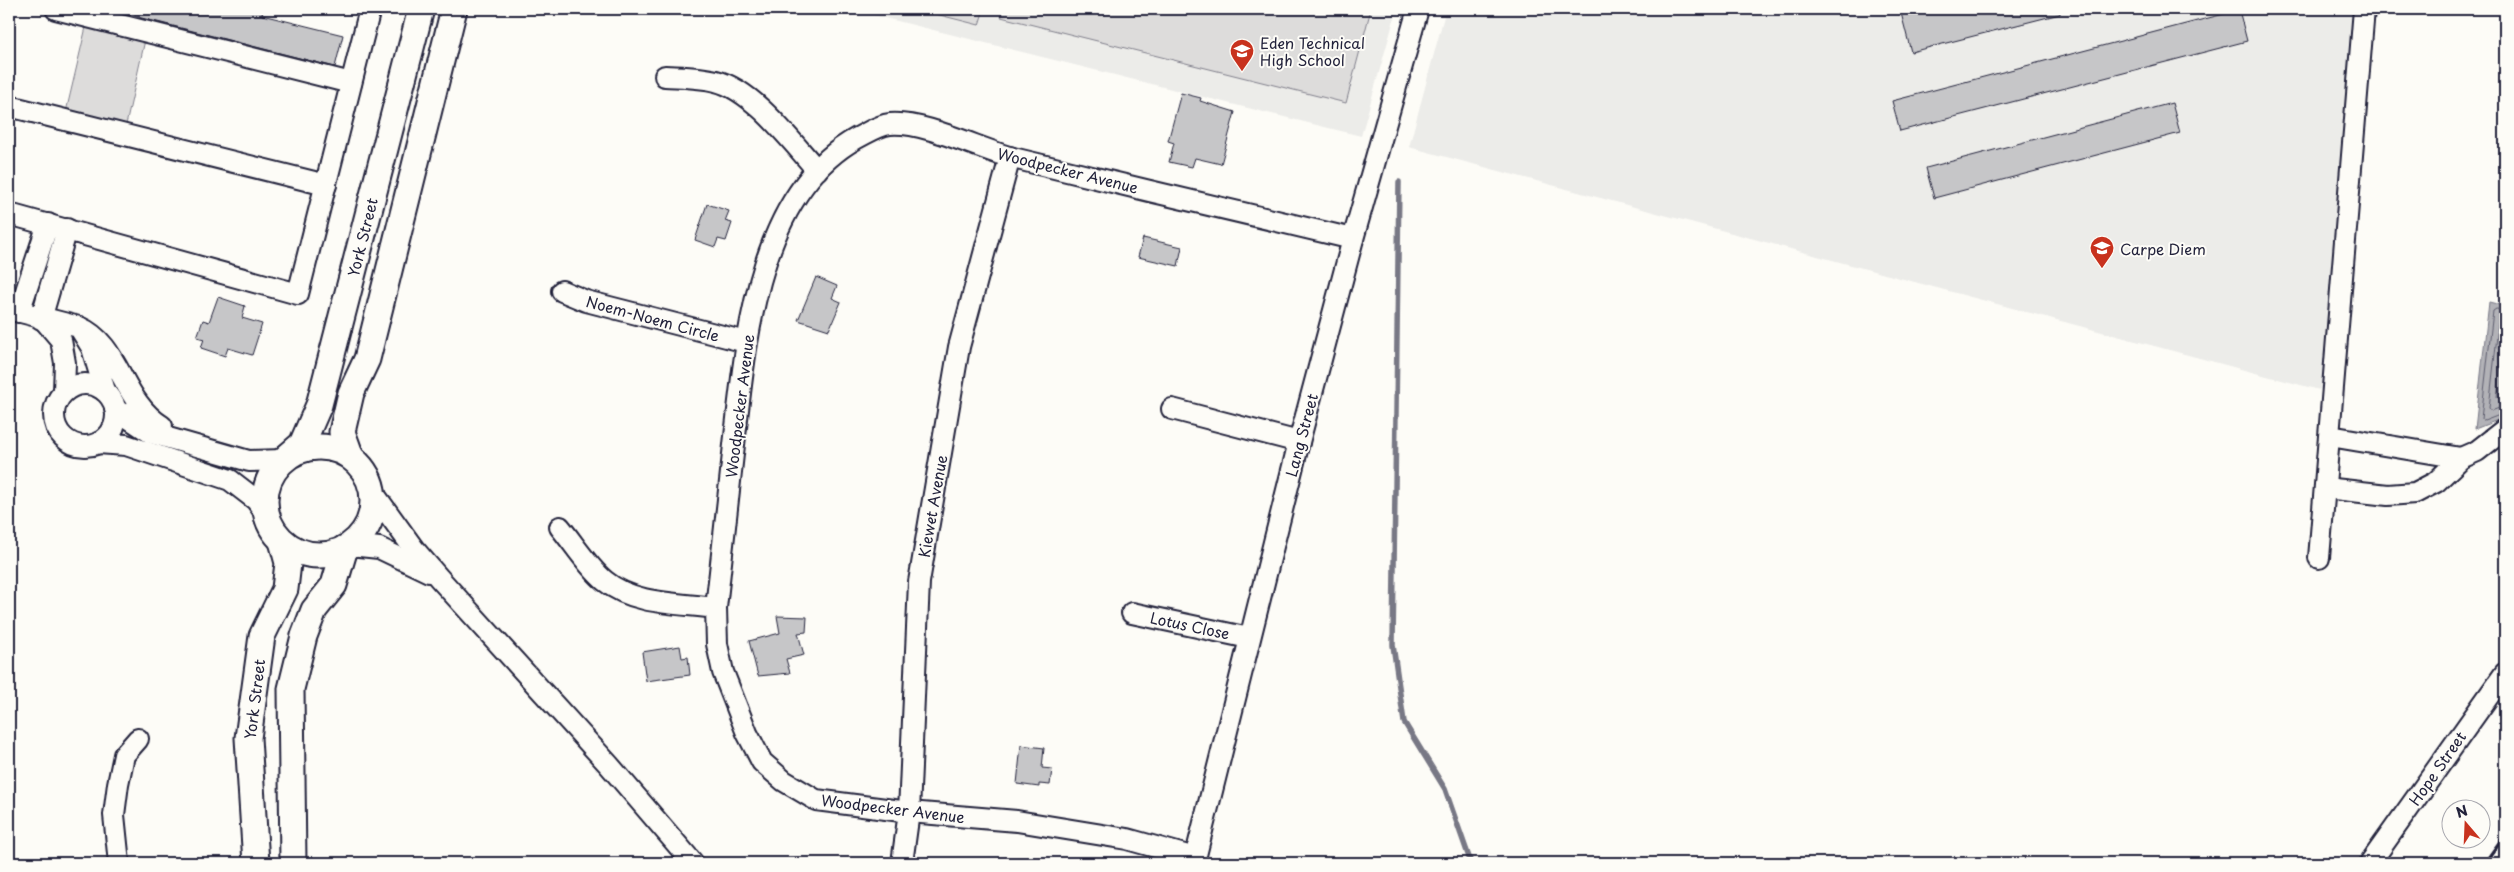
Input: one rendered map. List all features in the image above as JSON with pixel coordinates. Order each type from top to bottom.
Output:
[{"type":"main road","name":"York Street","points":[[348,546],[335,552],[312,554],[301,552],[282,540],[275,533],[266,514],[266,490],[276,468],[302,444],[320,405],[421,9]]},
{"type":"main road","points":[[293,863],[291,689],[304,636],[314,610],[334,585],[348,546],[366,526],[372,509],[372,491],[368,478],[351,457],[342,432],[351,393],[367,360],[378,320],[454,9]]},
{"type":"main road","points":[[286,458],[302,450],[319,447],[341,452],[351,457]]},
{"type":"main road","name":"York Street","points":[[256,863],[248,738],[262,636],[285,589],[288,563],[282,540]]},
{"type":"street","points":[[56,9],[352,83]]},
{"type":"street","points":[[9,214],[298,294],[370,9]]},
{"type":"street","name":"Lang Street","points":[[1194,861],[1299,442],[1353,238],[1418,9]]},
{"type":"street","points":[[2319,558],[2364,9]]},
{"type":"street","points":[[665,76],[716,81],[733,89],[766,114],[817,170]]},
{"type":"street","points":[[9,106],[326,185]]},
{"type":"street","name":"Woodpecker Avenue","points":[[1194,861],[1126,839],[1017,821],[909,812],[816,800],[784,781],[762,762],[732,699],[723,672],[717,644],[716,608],[746,342],[761,278],[778,231],[793,203],[817,170],[836,150],[889,124],[914,126],[1010,157],[1353,238]]},
{"type":"street","name":"Kiewet Avenue","points":[[902,863],[909,812],[919,582],[959,347],[1010,157]]},
{"type":"street","points":[[57,227],[14,310],[92,332],[106,348],[140,408],[153,420],[198,447]]},
{"type":"street","points":[[57,227],[43,319],[61,340],[65,363],[64,391],[54,408],[54,418],[62,436],[78,445],[98,443],[126,444],[230,480],[256,500],[266,514]]},
{"type":"street","name":"Noem-Noem Circle","points":[[562,291],[586,301],[746,342]]},
{"type":"street","points":[[79,327],[92,348],[105,390],[112,399],[115,409],[112,430],[98,443]]},
{"type":"street","points":[[64,391],[74,385],[84,384],[95,385],[105,390]]},
{"type":"street","points":[[115,409],[151,433],[198,447],[249,461],[286,458]]},
{"type":"street","points":[[1172,409],[1299,442]]},
{"type":"street","points":[[2325,488],[2388,495],[2415,493],[2436,482],[2461,458],[2477,451],[2505,429]]},
{"type":"street","points":[[2330,436],[2461,458]]},
{"type":"street","points":[[372,491],[414,549],[439,578],[609,765],[693,863]]},
{"type":"street","points":[[560,527],[603,580],[619,591],[637,598],[716,608]]},
{"type":"street","points":[[348,546],[379,548],[416,564],[439,578]]},
{"type":"street","name":"Lotus Close","points":[[1132,613],[1249,638]]},
{"type":"street","name":"Hope Street","points":[[2370,863],[2505,673]]},
{"type":"street","points":[[119,863],[114,815],[118,784],[124,755],[138,739]]},
{"type":"shaded area","name":"Eden Technical High School","points":[[849,9],[1397,9],[1361,136]]},
{"type":"shaded area","points":[[916,9],[984,9],[979,25]]},
{"type":"shaded area","points":[[1003,9],[1371,9],[1346,103],[1001,17]]},
{"type":"shaded area","name":"Carpe Diem","points":[[1446,9],[2356,9],[2327,392],[1409,147]]},
{"type":"shaded area","points":[[86,27],[145,40],[126,125],[66,112]]},
{"type":"water","points":[[2489,302],[2505,306],[2505,417],[2475,429]]},
{"type":"building","points":[[119,9],[263,9],[262,15],[343,35],[335,67],[118,12]]},
{"type":"building","points":[[1900,9],[2060,9],[2060,14],[1911,52]]},
{"type":"building","points":[[2239,10],[2247,41],[1900,131],[1892,101]]},
{"type":"building","points":[[1181,93],[1201,98],[1200,101],[1235,112],[1221,164],[1195,158],[1192,167],[1169,162],[1174,143],[1168,141]]},
{"type":"building","points":[[2172,103],[2180,133],[1934,198],[1926,168]]},
{"type":"building","points":[[707,204],[729,211],[725,221],[732,223],[726,241],[718,239],[715,247],[695,240]]},
{"type":"building","points":[[1143,238],[1182,247],[1178,266],[1138,257]]},
{"type":"building","points":[[816,277],[837,286],[832,298],[841,302],[829,330],[798,320]]},
{"type":"building","points":[[218,297],[245,306],[242,318],[262,324],[252,355],[228,348],[225,356],[201,348],[204,339],[197,337],[203,320],[209,322]]},
{"type":"building","points":[[777,616],[807,617],[806,632],[798,633],[804,655],[786,659],[790,673],[758,676],[749,641],[780,633]]},
{"type":"building","points":[[680,646],[682,658],[688,657],[690,675],[646,681],[642,652]]},
{"type":"building","points":[[1021,745],[1044,748],[1042,768],[1052,769],[1050,785],[1039,784],[1039,787],[1017,784]]},
{"type":"waterway","points":[[1399,182],[1393,645],[1404,722],[1445,789],[1471,863]]},
{"type":"railway","points":[[2485,863],[2505,835]]},
{"type":"place","name":"Eden Technical High School","points":[[1242,72]]},
{"type":"place","name":"Carpe Diem","points":[[2102,269]]}]
